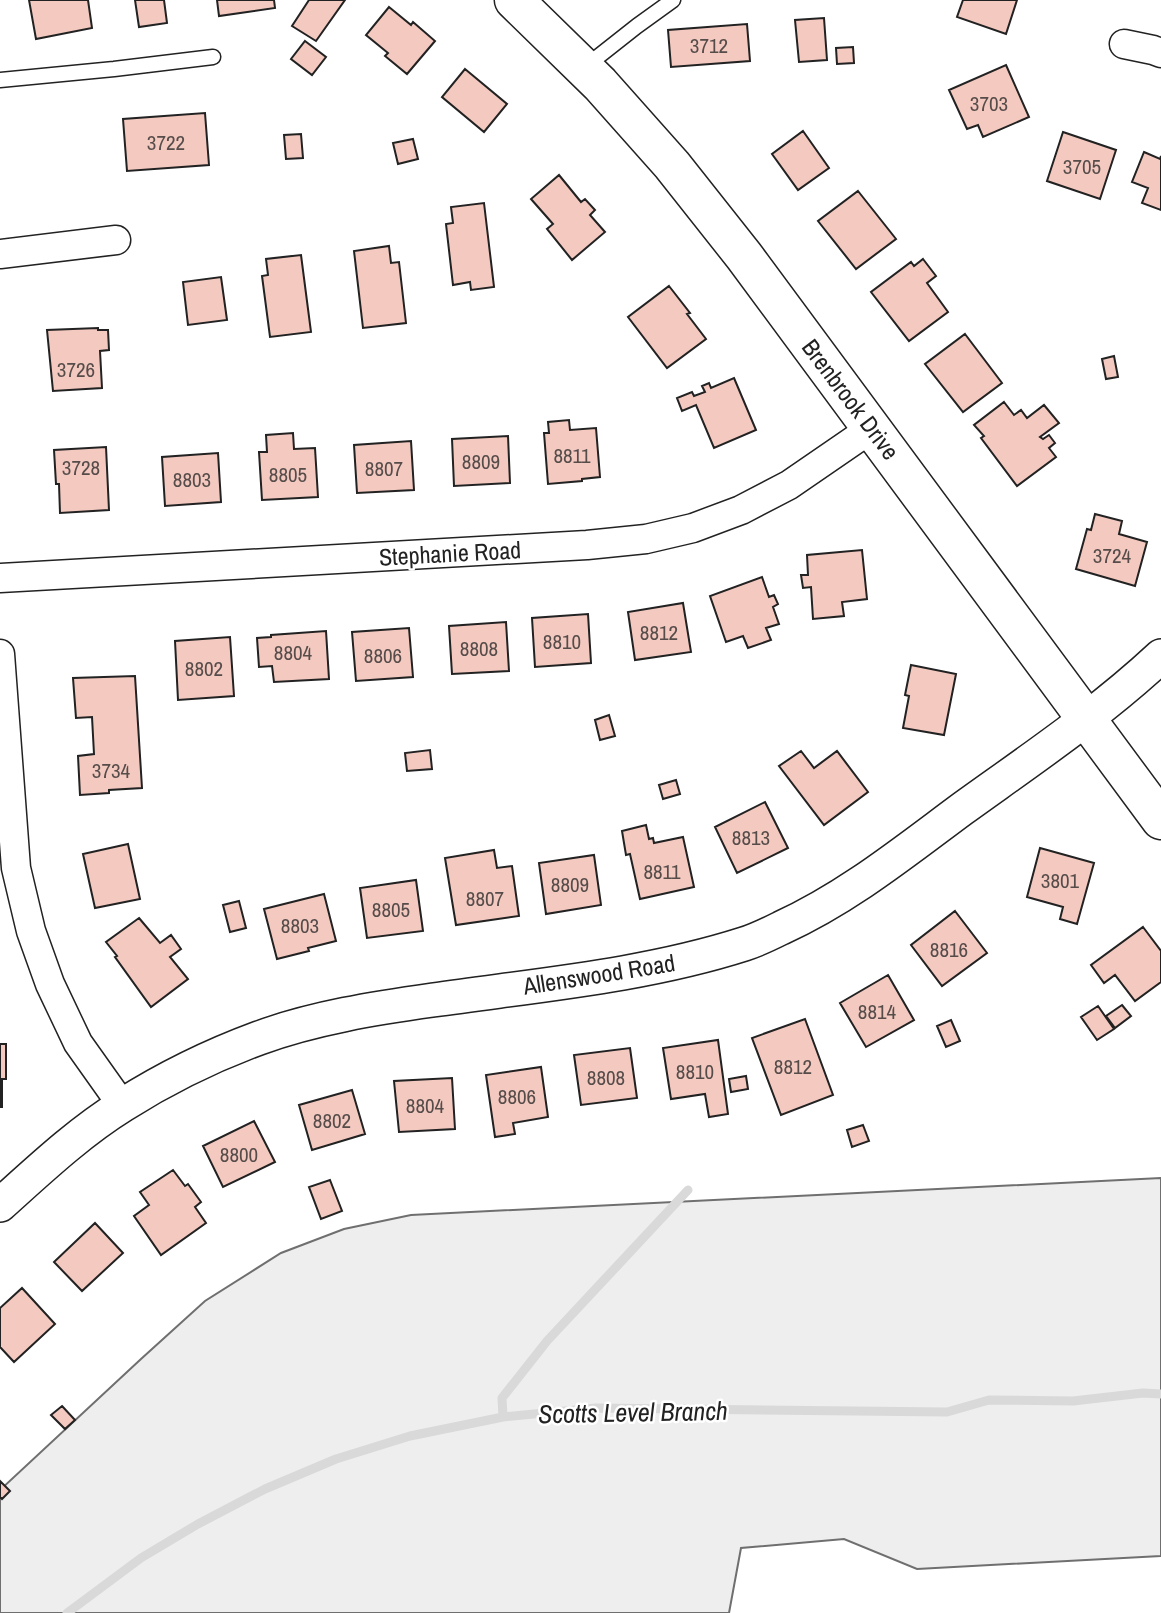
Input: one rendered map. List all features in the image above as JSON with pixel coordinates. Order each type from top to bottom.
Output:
[{"type":"main road","name":"Brenbrook Drive","points":[[514,0],[584,68],[672,164],[744,256],[1161,820]]},
{"type":"street","points":[[1124,44],[1161,53]]},
{"type":"street","points":[[0,254],[116,240]]},
{"type":"street","name":"Stephanie Road","points":[[0,578],[646,540],[693,528],[741,510],[789,485],[872,428]]},
{"type":"street","points":[[0,654],[16,868],[31,931],[50,984],[78,1043],[122,1105]]},
{"type":"street","name":"Allenswood Road","points":[[0,1205],[57,1154],[122,1105],[196,1064],[260,1037],[382,1007],[695,959],[749,943],[804,918],[856,886],[1086,719],[1161,656]]},
{"type":"lane","points":[[584,68],[673,0]]},
{"type":"lane","points":[[0,80],[213,57]]},
{"type":"shaded area","points":[[1161,1178],[1161,1556],[917,1569],[844,1539],[741,1548],[729,1613],[0,1613],[0,1490],[205,1301],[281,1253],[344,1229],[411,1215]]},
{"type":"building","points":[[29,0],[88,0],[92,28],[36,39]]},
{"type":"building","points":[[135,0],[164,0],[167,23],[139,27]]},
{"type":"building","points":[[217,0],[274,0],[275,8],[219,16]]},
{"type":"building","points":[[309,0],[345,0],[316,41],[292,26]]},
{"type":"building","points":[[963,0],[1017,0],[1006,34],[957,17]]},
{"type":"building","points":[[389,7],[411,25],[413,22],[435,41],[407,74],[385,56],[388,53],[366,35]]},
{"type":"building","points":[[824,18],[827,60],[799,62],[795,20]]},
{"type":"building","points":[[747,24],[750,61],[671,67],[668,30]]},
{"type":"building","points":[[305,41],[326,57],[312,75],[291,59]]},
{"type":"building","points":[[853,47],[854,63],[837,64],[836,48]]},
{"type":"building","points":[[1006,65],[1029,117],[983,137],[978,125],[967,129],[949,90]]},
{"type":"building","points":[[465,69],[507,104],[484,132],[442,97]]},
{"type":"building","points":[[205,113],[209,165],[127,171],[123,119]]},
{"type":"building","points":[[803,131],[829,168],[798,190],[772,154]]},
{"type":"building","points":[[1063,132],[1116,150],[1100,199],[1047,181]]},
{"type":"building","points":[[301,134],[303,158],[286,159],[284,135]]},
{"type":"building","points":[[413,139],[418,159],[398,164],[393,143]]},
{"type":"building","points":[[1144,152],[1160,159],[1161,156],[1161,210],[1142,203],[1148,188],[1132,182]]},
{"type":"building","points":[[559,175],[581,202],[585,199],[595,210],[590,215],[605,232],[572,260],[547,229],[553,224],[531,199]]},
{"type":"building","points":[[858,191],[896,239],[856,269],[818,221]]},
{"type":"building","points":[[484,203],[494,287],[471,290],[470,282],[453,285],[446,224],[453,223],[451,207]]},
{"type":"building","points":[[389,246],[391,263],[399,262],[406,323],[363,328],[354,251]]},
{"type":"building","points":[[301,255],[311,332],[270,337],[262,276],[268,275],[266,259]]},
{"type":"building","points":[[923,259],[936,276],[927,283],[948,312],[909,341],[871,292],[911,262],[914,266]]},
{"type":"building","points":[[221,277],[227,320],[188,325],[183,282]]},
{"type":"building","points":[[669,286],[706,339],[667,368],[628,317]]},
{"type":"building","points":[[47,330],[108,330],[109,350],[100,351],[102,388],[53,391]]},
{"type":"building","points":[[965,334],[1002,383],[963,412],[925,364]]},
{"type":"building","points":[[1114,356],[1118,377],[1106,379],[1102,359]]},
{"type":"building","points":[[734,378],[756,430],[714,448],[696,405],[682,411],[677,398],[692,392],[694,396],[705,392],[702,386],[709,383],[711,388]]},
{"type":"building","points":[[1004,402],[1014,415],[1021,410],[1027,418],[1044,405],[1059,423],[1040,437],[1043,439],[1049,435],[1055,443],[1049,448],[1056,457],[1017,486],[974,425]]},
{"type":"building","points":[[569,420],[570,430],[596,428],[600,477],[548,484],[544,433],[549,433],[548,422]]},
{"type":"building","points":[[293,433],[294,449],[315,448],[318,497],[262,500],[259,452],[267,452],[266,435]]},
{"type":"building","points":[[508,436],[510,483],[454,486],[452,439]]},
{"type":"building","points":[[411,441],[414,490],[357,493],[354,445]]},
{"type":"building","points":[[106,447],[109,510],[60,513],[54,450]]},
{"type":"building","points":[[218,453],[221,502],[165,506],[162,457]]},
{"type":"building","points":[[1095,514],[1122,521],[1119,534],[1147,542],[1135,586],[1076,569],[1087,529],[1091,530]]},
{"type":"building","points":[[862,550],[867,599],[842,602],[844,616],[813,619],[811,587],[803,588],[801,575],[808,575],[807,555]]},
{"type":"building","points":[[762,577],[769,597],[774,595],[778,604],[773,607],[779,624],[766,628],[771,640],[748,648],[743,636],[726,642],[710,596]]},
{"type":"building","points":[[683,603],[691,652],[635,660],[628,612]]},
{"type":"building","points":[[588,614],[591,663],[535,667],[532,618]]},
{"type":"building","points":[[506,622],[509,671],[452,674],[449,626]]},
{"type":"building","points":[[409,628],[413,677],[356,681],[352,632]]},
{"type":"building","points":[[326,631],[329,679],[274,682],[272,666],[259,667],[257,638]]},
{"type":"building","points":[[230,637],[234,696],[178,700],[175,641]]},
{"type":"building","points":[[911,665],[956,674],[944,735],[903,728],[909,696],[905,695]]},
{"type":"building","points":[[135,676],[142,788],[80,795],[78,756],[94,754],[92,717],[76,718],[73,678]]},
{"type":"building","points":[[609,715],[615,736],[600,740],[595,720]]},
{"type":"building","points":[[430,750],[432,769],[407,771],[405,753]]},
{"type":"building","points":[[801,751],[814,768],[837,751],[868,792],[824,825],[779,766]]},
{"type":"building","points":[[676,780],[680,794],[663,799],[659,785]]},
{"type":"building","points":[[765,802],[788,848],[737,873],[715,827]]},
{"type":"building","points":[[646,825],[649,839],[653,838],[654,843],[683,837],[694,887],[640,899],[630,854],[626,855],[622,831]]},
{"type":"building","points":[[128,844],[140,899],[95,908],[83,854]]},
{"type":"building","points":[[1040,848],[1094,863],[1077,924],[1060,919],[1063,907],[1027,897]]},
{"type":"building","points":[[494,850],[497,868],[512,866],[519,916],[456,925],[445,858]]},
{"type":"building","points":[[594,855],[601,905],[546,914],[539,863]]},
{"type":"building","points":[[416,880],[423,931],[367,938],[360,888]]},
{"type":"building","points":[[324,894],[336,941],[277,959],[264,909]]},
{"type":"building","points":[[239,901],[246,928],[230,932],[223,905]]},
{"type":"building","points":[[955,911],[987,953],[942,986],[911,945]]},
{"type":"building","points":[[139,918],[160,943],[171,935],[181,949],[170,957],[188,979],[151,1007],[106,942]]},
{"type":"building","points":[[1143,927],[1161,951],[1161,982],[1135,1001],[1115,975],[1104,983],[1091,965]]},
{"type":"building","points":[[888,975],[914,1020],[866,1047],[840,1003]]},
{"type":"building","points":[[1122,1005],[1131,1016],[1115,1028],[1106,1016]]},
{"type":"building","points":[[1098,1006],[1114,1029],[1097,1040],[1081,1017]]},
{"type":"building","points":[[805,1019],[833,1095],[781,1115],[752,1038]]},
{"type":"building","points":[[951,1020],[960,1041],[946,1047],[937,1026]]},
{"type":"building","points":[[718,1040],[728,1114],[709,1117],[705,1094],[671,1099],[663,1048]]},
{"type":"building","points":[[0,1044],[6,1044],[6,1079],[2,1079],[2,1107],[0,1107]]},
{"type":"building","points":[[630,1048],[637,1098],[581,1105],[574,1055]]},
{"type":"building","points":[[541,1067],[548,1117],[513,1123],[515,1134],[495,1137],[486,1075]]},
{"type":"building","points":[[746,1076],[748,1089],[731,1092],[729,1079]]},
{"type":"building","points":[[452,1078],[455,1129],[399,1132],[394,1081]]},
{"type":"building","points":[[352,1090],[365,1134],[312,1150],[299,1105]]},
{"type":"building","points":[[254,1121],[275,1162],[223,1187],[203,1146]]},
{"type":"building","points":[[863,1125],[869,1141],[852,1147],[847,1130]]},
{"type":"building","points":[[173,1170],[201,1202],[195,1207],[206,1223],[161,1255],[134,1216],[149,1205],[140,1192]]},
{"type":"building","points":[[330,1180],[342,1211],[321,1219],[309,1187]]},
{"type":"building","points":[[95,1223],[123,1253],[82,1291],[54,1262]]},
{"type":"building","points":[[22,1288],[55,1324],[14,1362],[0,1347],[0,1308]]},
{"type":"building","points":[[62,1406],[75,1420],[65,1429],[51,1415]]},
{"type":"building","points":[[0,1481],[10,1491],[2,1499],[0,1497]]},
{"type":"waterway","points":[[503,1417],[502,1398],[547,1341],[688,1190]]},
{"type":"waterway","name":"Scotts Level Branch","points":[[67,1613],[141,1558],[265,1489],[336,1459],[410,1436],[503,1417],[596,1408],[947,1412],[989,1400],[1073,1401],[1143,1393],[1161,1394]]}]
